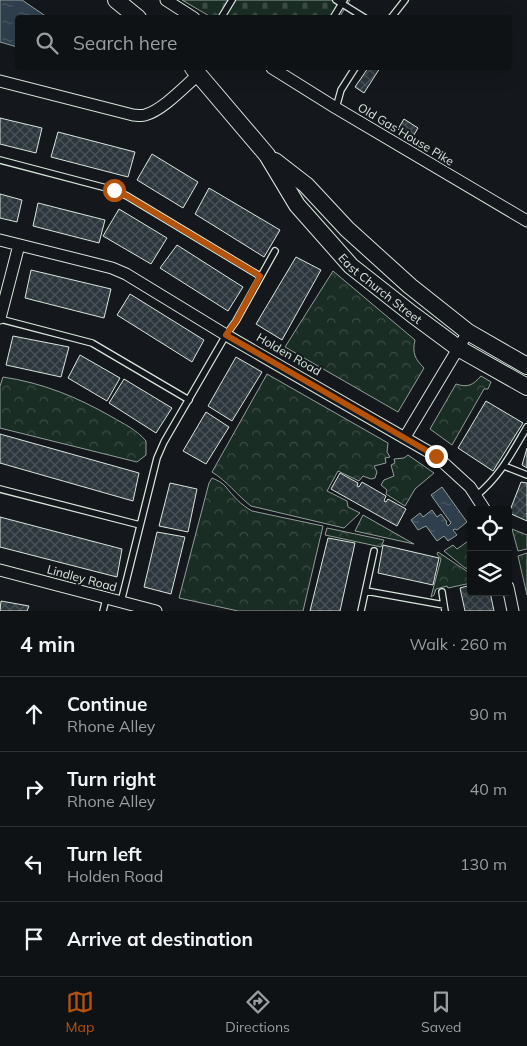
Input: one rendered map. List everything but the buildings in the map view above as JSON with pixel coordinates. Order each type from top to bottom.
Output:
[{"type":"main road","points":[[116,0],[134,15]]},
{"type":"main road","name":"East Church Street","points":[[196,70],[267,155],[297,205],[351,266],[458,348],[527,387]]},
{"type":"main road","name":"East Church Street","points":[[267,155],[306,185],[347,229],[410,286],[468,332],[527,366]]},
{"type":"street","points":[[166,0],[189,15]]},
{"type":"street","points":[[0,81],[133,115],[144,115],[154,111],[166,102],[196,70]]},
{"type":"street","name":"Old Gas House Pike","points":[[275,70],[336,108],[527,220]]},
{"type":"street","name":"Holden Road","points":[[0,240],[112,268],[126,274],[226,335],[436,456],[470,488],[482,506]]},
{"type":"street","points":[[0,319],[19,245]]},
{"type":"street","points":[[405,437],[468,332]]},
{"type":"street","name":"Lindley Road","points":[[0,570],[156,611]]},
{"type":"street","points":[[510,596],[513,611]]},
{"type":"lane","points":[[223,15],[232,0]]},
{"type":"lane","points":[[393,15],[405,0]]},
{"type":"lane","points":[[334,15],[341,1],[360,15]]},
{"type":"lane","points":[[336,108],[341,90],[354,70]]},
{"type":"lane","points":[[0,160],[114,190],[260,276]]},
{"type":"lane","points":[[121,602],[157,458],[164,442],[275,251]]},
{"type":"lane","points":[[0,319],[92,343],[189,400]]},
{"type":"lane","points":[[476,496],[492,482],[504,466],[527,427]]},
{"type":"lane","points":[[504,466],[527,475]]},
{"type":"lane","points":[[0,488],[140,525]]},
{"type":"lane","points":[[361,611],[374,551]]},
{"type":"lane","points":[[366,590],[445,608],[442,592]]},
{"type":"lane","points":[[102,611],[106,599]]},
{"type":"green space","points":[[182,0],[350,0],[341,15],[208,15]]},
{"type":"green space","points":[[333,271],[415,340],[415,356],[424,368],[398,412],[285,347]]},
{"type":"green space","points":[[267,374],[388,443],[387,452],[390,457],[385,458],[386,463],[374,466],[377,472],[375,478],[371,479],[363,476],[359,481],[338,471],[327,491],[347,501],[348,507],[360,513],[344,528],[251,506],[212,472]]},
{"type":"green space","points":[[481,376],[491,382],[488,389],[484,389],[452,445],[430,429],[456,384],[470,385]]},
{"type":"green space","points":[[3,377],[46,387],[73,397],[99,410],[139,434],[146,441],[146,455],[137,462],[0,428],[0,386]]},
{"type":"green space","points":[[408,455],[434,473],[415,489],[405,506],[386,494],[387,490],[381,485],[384,480],[394,476],[391,465],[395,463],[394,459],[404,458]]},
{"type":"green space","points":[[212,478],[223,484],[244,506],[252,511],[323,526],[303,611],[238,611],[179,598],[209,483]]},
{"type":"green space","points":[[363,515],[414,544],[355,531]]},
{"type":"green space","points":[[327,528],[384,540],[381,547],[325,535]]},
{"type":"green space","points":[[512,529],[527,535],[527,549],[518,551]]},
{"type":"green space","points":[[467,542],[467,568],[444,551],[453,545],[457,549]]},
{"type":"green space","points":[[438,552],[467,571],[467,584],[436,589],[431,597],[441,559],[437,554]]},
{"type":"green space","points":[[527,553],[527,595],[518,556]]},
{"type":"water","points":[[0,0],[22,0],[44,15],[15,15],[15,46],[0,42]]},
{"type":"water","points":[[442,487],[467,522],[457,530],[453,530],[457,535],[448,541],[444,536],[437,541],[426,526],[418,530],[411,520],[420,513],[423,517],[432,510],[437,517],[441,514],[448,526],[451,523],[431,495]]},
{"type":"route","points":[[114,190],[260,276],[236,321],[226,335],[436,456]]}]
